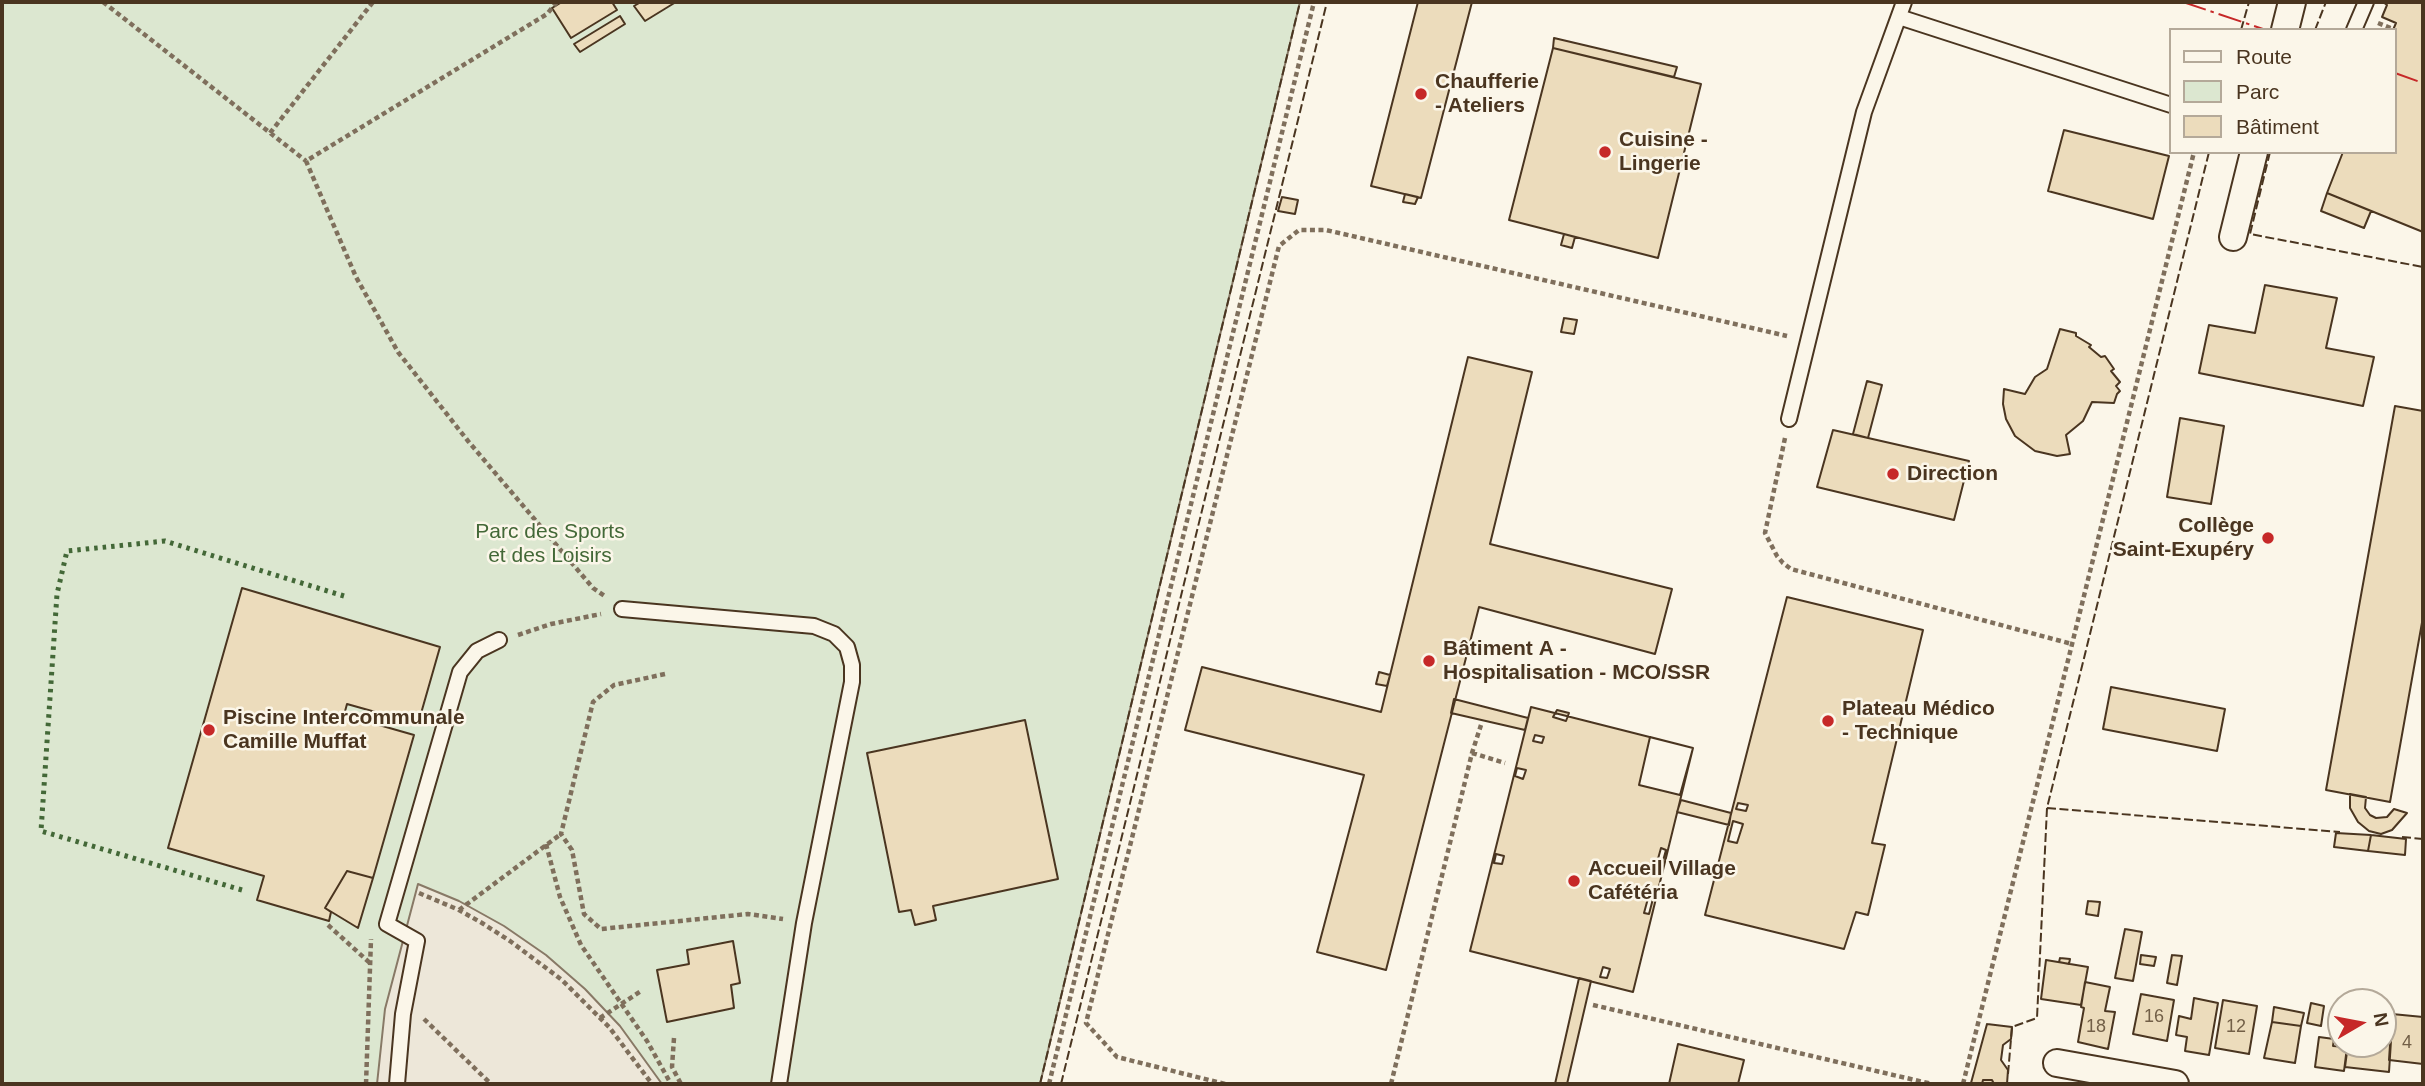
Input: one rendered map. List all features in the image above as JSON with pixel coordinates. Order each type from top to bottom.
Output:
[{"type":"street","points":[[2286,28],[2292,2]]},
{"type":"street","points":[[2233,237],[2254,154]]},
{"type":"street","points":[[2057,1063],[2175,1084]]},
{"type":"lane","points":[[1789,419],[1864,112],[1904,2]]},
{"type":"lane","points":[[2355,28],[2366,2]]},
{"type":"lane","points":[[1899,17],[2170,105]]},
{"type":"lane","points":[[622,609],[814,626],[834,634],[847,647],[852,665],[852,682],[804,923],[779,1084]]},
{"type":"lane","points":[[397,1084],[405,1001],[417,941],[387,924],[460,672],[477,650],[499,640]]},
{"type":"path","points":[[103,2],[306,161],[356,277],[398,352],[468,441],[593,587],[622,609]]},
{"type":"path","points":[[270,133],[373,2]]},
{"type":"path","points":[[306,161],[547,14],[557,2]]},
{"type":"path","points":[[1049,1084],[1314,2]]},
{"type":"path","points":[[1964,1084],[2194,154]]},
{"type":"path","points":[[1225,1084],[1117,1056],[1086,1023],[1279,246],[1300,230],[1326,230],[1808,341]]},
{"type":"path","points":[[1789,419],[1765,523],[1767,540],[1783,563],[1791,569],[2072,644]]},
{"type":"path","points":[[499,640],[551,624],[622,609]]},
{"type":"path","points":[[459,910],[561,834],[593,702],[614,685],[665,674]]},
{"type":"path","points":[[1391,1084],[1481,725]]},
{"type":"path","points":[[1472,754],[1505,763]]},
{"type":"path","points":[[561,834],[572,850],[584,914],[601,929],[748,914],[804,923]]},
{"type":"path","points":[[545,844],[561,897],[581,945],[622,1003],[671,1084]]},
{"type":"path","points":[[398,886],[459,910],[537,960],[562,980],[600,1018],[630,1052],[652,1084]]},
{"type":"path","points":[[366,1084],[373,921],[387,924]]},
{"type":"path","points":[[328,925],[371,964]]},
{"type":"path","points":[[600,1018],[641,991]]},
{"type":"path","points":[[405,1001],[491,1084]]},
{"type":"path","points":[[1593,1005],[1932,1084]]},
{"type":"path","points":[[674,1038],[672,1067],[681,1084]]},
{"type":"green space","name":"Parc des Sports et des Loisirs","points":[[2,2],[1300,2],[1040,1084],[2,1084]]},
{"type":"shaded area","points":[[418,884],[459,901],[504,926],[546,955],[585,989],[620,1026],[662,1084],[377,1084],[385,1009]]},
{"type":"building","points":[[562,2],[612,2],[617,10],[571,38],[552,8]]},
{"type":"building","points":[[641,2],[676,2],[645,21],[634,6]]},
{"type":"building","name":"Chaufferie - Ateliers","points":[[1418,2],[1472,2],[1421,198],[1371,186]]},
{"type":"building","points":[[2383,2],[2423,2],[2423,232],[2327,193],[2342,154],[2397,154],[2397,28],[2394,28],[2396,23],[2382,17],[2387,5]]},
{"type":"building","points":[[620,16],[625,24],[580,52],[574,44]]},
{"type":"building","points":[[1554,38],[1677,67],[1674,77],[1553,48]]},
{"type":"building","name":"Cuisine - Lingerie","points":[[1553,48],[1701,84],[1658,258],[1509,220]]},
{"type":"building","points":[[2064,130],[2169,156],[2153,219],[2048,191]]},
{"type":"building","points":[[2327,193],[2371,211],[2364,228],[2321,211]]},
{"type":"building","points":[[1405,194],[1418,197],[1415,204],[1403,202]]},
{"type":"building","points":[[1282,197],[1298,200],[1295,214],[1278,211]]},
{"type":"building","points":[[1564,234],[1575,237],[1572,248],[1561,245]]},
{"type":"building","points":[[2265,285],[2337,298],[2326,348],[2374,357],[2363,406],[2199,373],[2209,325],[2255,333]]},
{"type":"building","points":[[1564,318],[1577,320],[1574,334],[1561,332]]},
{"type":"building","points":[[2060,329],[2076,333],[2076,336],[2091,345],[2089,347],[2101,357],[2105,356],[2114,369],[2111,371],[2120,382],[2116,386],[2120,391],[2114,403],[2092,402],[2083,421],[2066,435],[2070,454],[2057,456],[2035,451],[2015,436],[2006,419],[2003,404],[2004,389],[2025,394],[2035,377],[2047,369]]},
{"type":"building","name":"Bâtiment A - Hospitalisation - MCO/SSR","points":[[1468,357],[1532,372],[1490,544],[1672,589],[1655,654],[1479,607],[1386,970],[1317,952],[1364,775],[1185,730],[1202,667],[1381,712]]},
{"type":"building","points":[[1867,381],[1882,385],[1868,438],[1853,434]]},
{"type":"building","points":[[2395,406],[2423,411],[2423,617],[2390,802],[2326,790]]},
{"type":"building","points":[[2180,418],[2224,426],[2211,504],[2167,497]]},
{"type":"building","name":"Direction","points":[[1833,430],[1969,461],[1954,520],[1817,487]]},
{"type":"building","points":[[242,588],[440,647],[418,724],[347,704],[344,715],[414,735],[373,878],[347,871],[325,908],[331,912],[329,921],[257,900],[264,876],[168,848]]},
{"type":"building","name":"Plateau Médico - Technique","points":[[1787,597],[1923,630],[1872,843],[1885,845],[1868,915],[1856,912],[1844,949],[1705,915]]},
{"type":"building","points":[[1379,672],[1390,675],[1387,686],[1376,684]]},
{"type":"building","points":[[2111,687],[2225,709],[2217,751],[2103,729]]},
{"type":"building","points":[[1454,699],[1528,718],[1525,730],[1451,713]]},
{"type":"building","name":"Accueil Village Cafétéria","points":[[1531,707],[1693,748],[1633,992],[1470,951]]},
{"type":"building","points":[[1557,710],[1569,713],[1566,721],[1553,717]]},
{"type":"building","points":[[1025,720],[1058,879],[933,906],[936,920],[915,925],[911,910],[899,912],[867,753]]},
{"type":"building","points":[[1535,735],[1544,737],[1542,743],[1533,741]]},
{"type":"building","points":[[1650,737],[1693,748],[1680,795],[1639,785]]},
{"type":"building","points":[[1517,768],[1526,770],[1523,779],[1515,776]]},
{"type":"building","points":[[2350,794],[2366,797],[2365,808],[2376,818],[2387,817],[2394,809],[2407,813],[2392,830],[2381,834],[2369,831],[2358,822],[2350,808]]},
{"type":"building","points":[[1681,800],[1731,813],[1729,825],[1677,812]]},
{"type":"building","points":[[1738,803],[1748,805],[1746,811],[1736,809]]},
{"type":"building","points":[[1733,821],[1743,824],[1737,843],[1728,841]]},
{"type":"building","points":[[2336,833],[2371,835],[2368,851],[2334,847]]},
{"type":"building","points":[[2371,835],[2406,839],[2405,855],[2368,851]]},
{"type":"building","points":[[1661,848],[1666,850],[1661,868],[1656,866]]},
{"type":"building","points":[[1496,854],[1504,856],[1502,864],[1494,863]]},
{"type":"building","points":[[347,871],[373,878],[358,928],[325,908]]},
{"type":"building","points":[[1650,891],[1655,891],[1649,914],[1644,913]]},
{"type":"building","points":[[2088,901],[2100,902],[2098,916],[2086,914]]},
{"type":"building","points":[[2125,929],[2142,932],[2133,981],[2115,978]]},
{"type":"building","points":[[733,941],[740,983],[731,985],[734,1008],[667,1022],[657,970],[689,964],[687,950]]},
{"type":"building","points":[[2141,955],[2156,957],[2154,966],[2140,964]]},
{"type":"building","points":[[2172,955],[2182,956],[2177,985],[2167,983]]},
{"type":"building","points":[[2060,958],[2070,959],[2069,964],[2059,962]]},
{"type":"building","points":[[2046,960],[2088,967],[2081,1005],[2041,999]]},
{"type":"building","points":[[1603,967],[1610,969],[1607,978],[1600,977]]},
{"type":"building","points":[[1579,978],[1591,981],[1567,1084],[1555,1084]]},
{"type":"building","points":[[2085,982],[2110,987],[2105,1011],[2115,1012],[2108,1049],[2078,1042]]},
{"type":"building","points":[[2141,994],[2174,1000],[2167,1041],[2133,1034]]},
{"type":"building","points":[[2194,998],[2218,1003],[2209,1055],[2185,1051],[2187,1037],[2176,1035],[2179,1016],[2191,1019]]},
{"type":"building","points":[[2223,1000],[2257,1006],[2249,1054],[2215,1048]]},
{"type":"building","points":[[2311,1003],[2324,1006],[2321,1026],[2307,1023]]},
{"type":"building","points":[[2274,1007],[2304,1013],[2301,1026],[2272,1022]]},
{"type":"building","points":[[2397,1014],[2423,1017],[2423,1064],[2389,1060],[2397,1058]]},
{"type":"building","points":[[2272,1022],[2301,1026],[2295,1063],[2264,1058]]},
{"type":"building","points":[[1987,1024],[2012,1027],[2011,1039],[2003,1045],[2001,1060],[2008,1070],[2007,1084],[1994,1084],[1992,1080],[1983,1080],[1982,1084],[1971,1083]]},
{"type":"building","points":[[2319,1037],[2327,1038],[2327,1058],[2346,1058],[2344,1071],[2315,1067]]},
{"type":"building","points":[[1678,1044],[1744,1060],[1738,1084],[1669,1084]]},
{"type":"building","points":[[2346,1058],[2390,1058],[2389,1072],[2345,1067]]},
{"type":"building","points":[[1983,1080],[1992,1080],[1994,1084],[1982,1084]]},
{"type":"hedge","points":[[242,890],[41,831],[57,594],[67,551],[165,541],[344,596]]},
{"type":"fence","points":[[1040,1084],[1300,2]]},
{"type":"fence","points":[[1061,1084],[1327,2]]},
{"type":"fence","points":[[2242,28],[2249,2]]},
{"type":"fence","points":[[2316,28],[2326,2]]},
{"type":"fence","points":[[2008,1074],[2012,1027],[2037,1018],[2047,808],[2209,154]]},
{"type":"fence","points":[[2270,154],[2250,234],[2423,267]]},
{"type":"fence","points":[[2047,808],[2340,832]]},
{"type":"fence","points":[[2402,837],[2423,839]]},
{"type":"power","points":[[2183,2],[2260,28]]},
{"type":"power","points":[[2397,74],[2423,83]]},
{"type":"place","name":"Chaufferie - Ateliers","points":[[1421,94]]},
{"type":"place","name":"Cuisine - Lingerie","points":[[1605,152]]},
{"type":"place","name":"Direction","points":[[1893,474]]},
{"type":"place","name":"Collège Saint-Exupéry","points":[[2268,538]]},
{"type":"place","name":"Bâtiment A - Hospitalisation - MCO/SSR","points":[[1429,661]]},
{"type":"place","name":"Plateau Médico - Technique","points":[[1828,721]]},
{"type":"place","name":"Piscine Intercommunale Camille Muffat","points":[[209,730]]},
{"type":"place","name":"Accueil Village Cafétéria","points":[[1574,881]]}]
